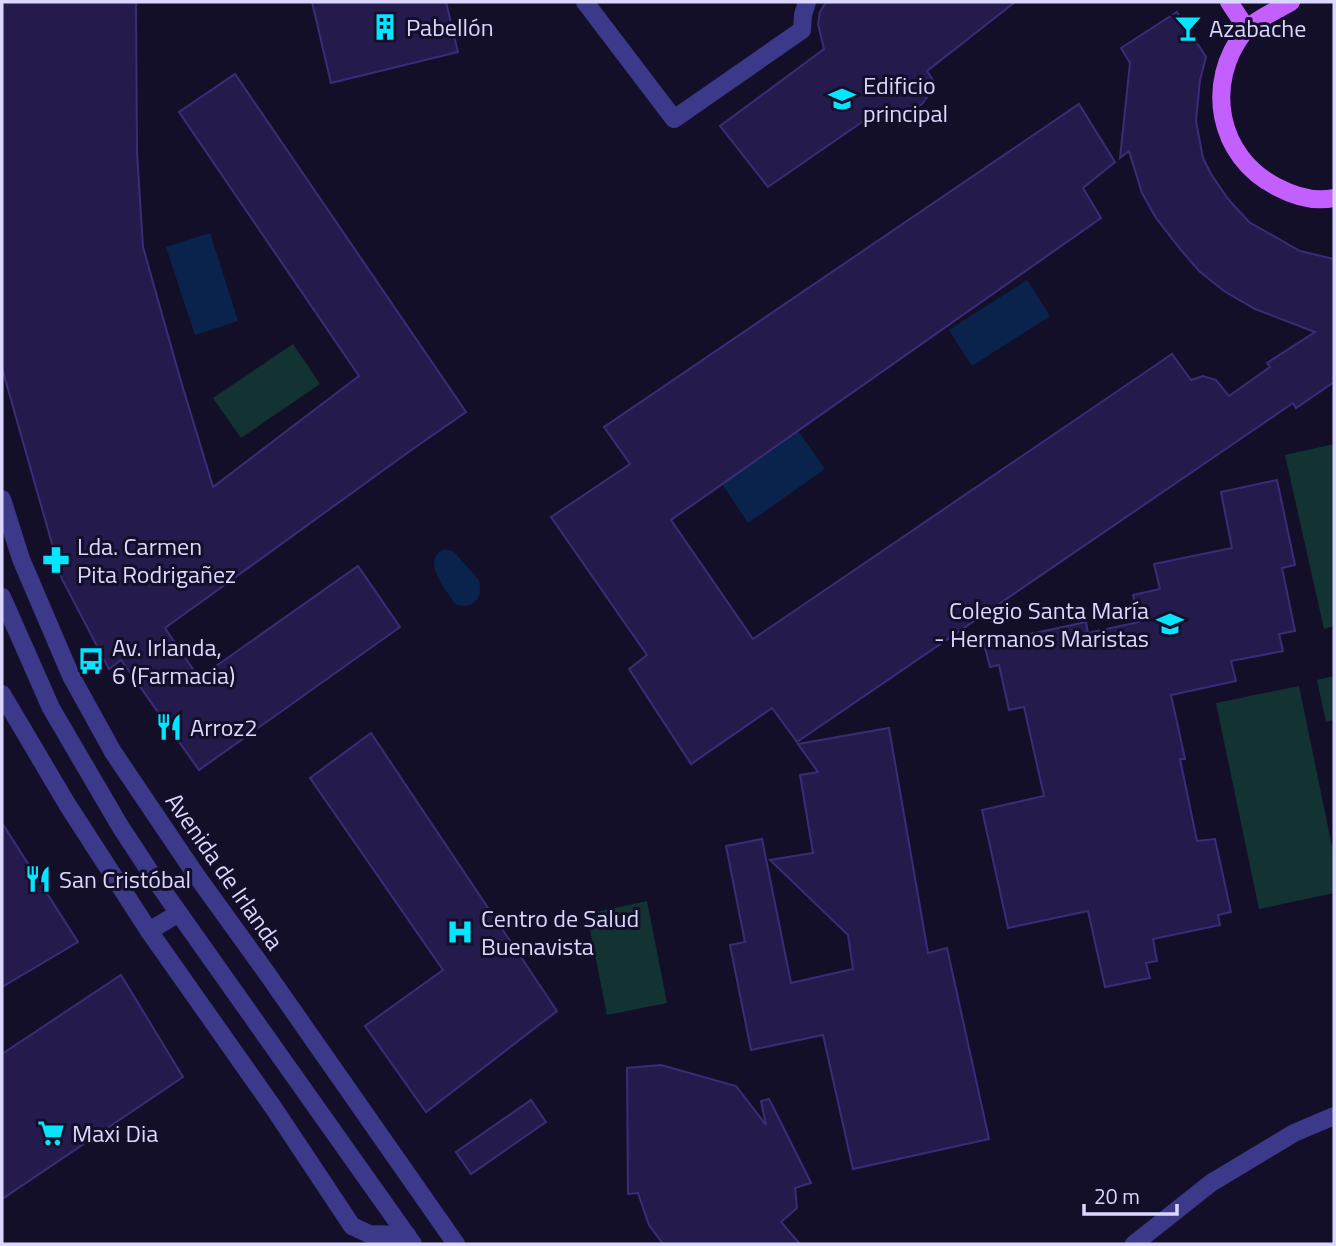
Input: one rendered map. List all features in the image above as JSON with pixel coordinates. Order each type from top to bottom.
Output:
[{"type":"main road","points":[[1229,2],[1247,29]]},
{"type":"main road","points":[[1291,2],[1247,29],[1228,57],[1220,90],[1224,124],[1238,155],[1262,180],[1292,195],[1326,200],[1334,198]]},
{"type":"street","points":[[584,2],[674,119],[802,30],[807,2]]},
{"type":"street","name":"Avenida de Irlanda","points":[[2,499],[21,559],[71,676],[113,752],[196,875],[267,972],[456,1244]]},
{"type":"street","points":[[2,597],[51,708],[120,826],[410,1240]]},
{"type":"street","points":[[2,694],[67,804],[149,931],[275,1110],[352,1226],[369,1234],[410,1240]]},
{"type":"street","points":[[149,931],[179,912]]},
{"type":"street","points":[[1134,1244],[1211,1183],[1294,1133],[1334,1116]]},
{"type":"green space","points":[[293,344],[320,384],[241,438],[213,398]]},
{"type":"green space","points":[[1334,444],[1334,626],[1324,629],[1285,455]]},
{"type":"green space","points":[[1334,676],[1334,720],[1326,722],[1317,680]]},
{"type":"green space","points":[[1299,686],[1334,856],[1334,893],[1259,909],[1216,703]]},
{"type":"green space","points":[[647,901],[667,1003],[607,1015],[587,914]]},
{"type":"water","points":[[210,233],[238,321],[195,335],[166,247]]},
{"type":"water","points":[[1027,280],[1050,316],[972,366],[949,330]]},
{"type":"water","points":[[798,431],[825,469],[748,523],[722,484]]},
{"type":"water","points":[[444,549],[454,552],[479,580],[480,592],[473,604],[456,605],[442,584],[434,561],[437,554]]},
{"type":"building","points":[[2,2],[136,2],[137,153],[143,247],[213,487],[359,376],[179,112],[235,74],[466,412],[165,628],[199,678],[358,566],[400,627],[199,770],[121,660],[109,669],[62,579],[2,368]]},
{"type":"building","name":"Pabellón","points":[[312,2],[446,2],[458,52],[331,83]]},
{"type":"building","name":"Edificio principal","points":[[826,2],[1015,2],[927,71],[936,85],[922,104],[901,117],[887,121],[878,111],[768,187],[720,126],[824,49],[818,24],[820,12]]},
{"type":"building","points":[[1177,12],[1206,57],[1200,80],[1196,121],[1203,158],[1211,174],[1228,199],[1249,222],[1300,251],[1334,259],[1334,382],[1296,408],[1293,403],[797,742],[772,708],[691,764],[629,669],[647,655],[551,517],[630,464],[604,427],[1079,104],[1115,162],[1083,188],[1101,218],[671,520],[753,639],[1172,354],[1191,380],[1203,376],[1216,380],[1229,396],[1270,367],[1267,363],[1315,332],[1255,309],[1224,291],[1199,271],[1156,218],[1142,193],[1129,151],[1120,158],[1130,63],[1121,48]]},
{"type":"building","points":[[1277,480],[1295,565],[1282,568],[1295,631],[1279,634],[1283,651],[1231,661],[1236,681],[1171,695],[1185,759],[1180,759],[1197,841],[1215,839],[1231,912],[1218,915],[1220,925],[1153,939],[1157,961],[1146,963],[1150,978],[1105,987],[1088,911],[1008,928],[982,810],[1044,796],[1024,707],[1009,710],[999,665],[990,667],[984,644],[1086,622],[1088,633],[1139,622],[1133,595],[1160,589],[1154,564],[1232,548],[1221,492]]},
{"type":"building","points":[[889,728],[928,953],[947,948],[989,1139],[853,1169],[823,1035],[751,1050],[730,945],[745,942],[726,846],[762,839],[791,983],[853,969],[848,935],[770,860],[813,853],[800,775],[818,772],[798,744]]},
{"type":"building","name":"Centro de Salud Buenavista","points":[[371,733],[557,1011],[426,1112],[365,1026],[443,970],[310,778]]},
{"type":"building","points":[[2,823],[78,942],[2,987]]},
{"type":"building","name":"Maxi Dia","points":[[121,975],[183,1077],[2,1199],[2,1054]]},
{"type":"building","points":[[661,1065],[736,1086],[766,1125],[761,1101],[769,1099],[811,1183],[795,1188],[797,1208],[781,1222],[800,1244],[663,1244],[649,1225],[638,1193],[628,1194],[627,1068]]},
{"type":"building","points":[[531,1100],[546,1122],[471,1174],[456,1152]]},
{"type":"place","name":"Pabellón","points":[[385,27]]},
{"type":"place","name":"Azabache","points":[[1188,28]]},
{"type":"place","name":"Edificio principal","points":[[842,99]]},
{"type":"place","name":"Lda. Carmen Pita Rodrigañez","points":[[56,560]]},
{"type":"place","name":"Colegio Santa María - Hermanos Maristas","points":[[1170,624]]},
{"type":"place","name":"Av. Irlanda, 6 (Farmacia)","points":[[91,661]]},
{"type":"place","name":"Arroz2","points":[[169,727]]},
{"type":"place","name":"San Cristóbal","points":[[38,879]]},
{"type":"place","name":"Centro de Salud Buenavista","points":[[460,932]]},
{"type":"place","name":"Maxi Dia","points":[[51,1133]]}]
